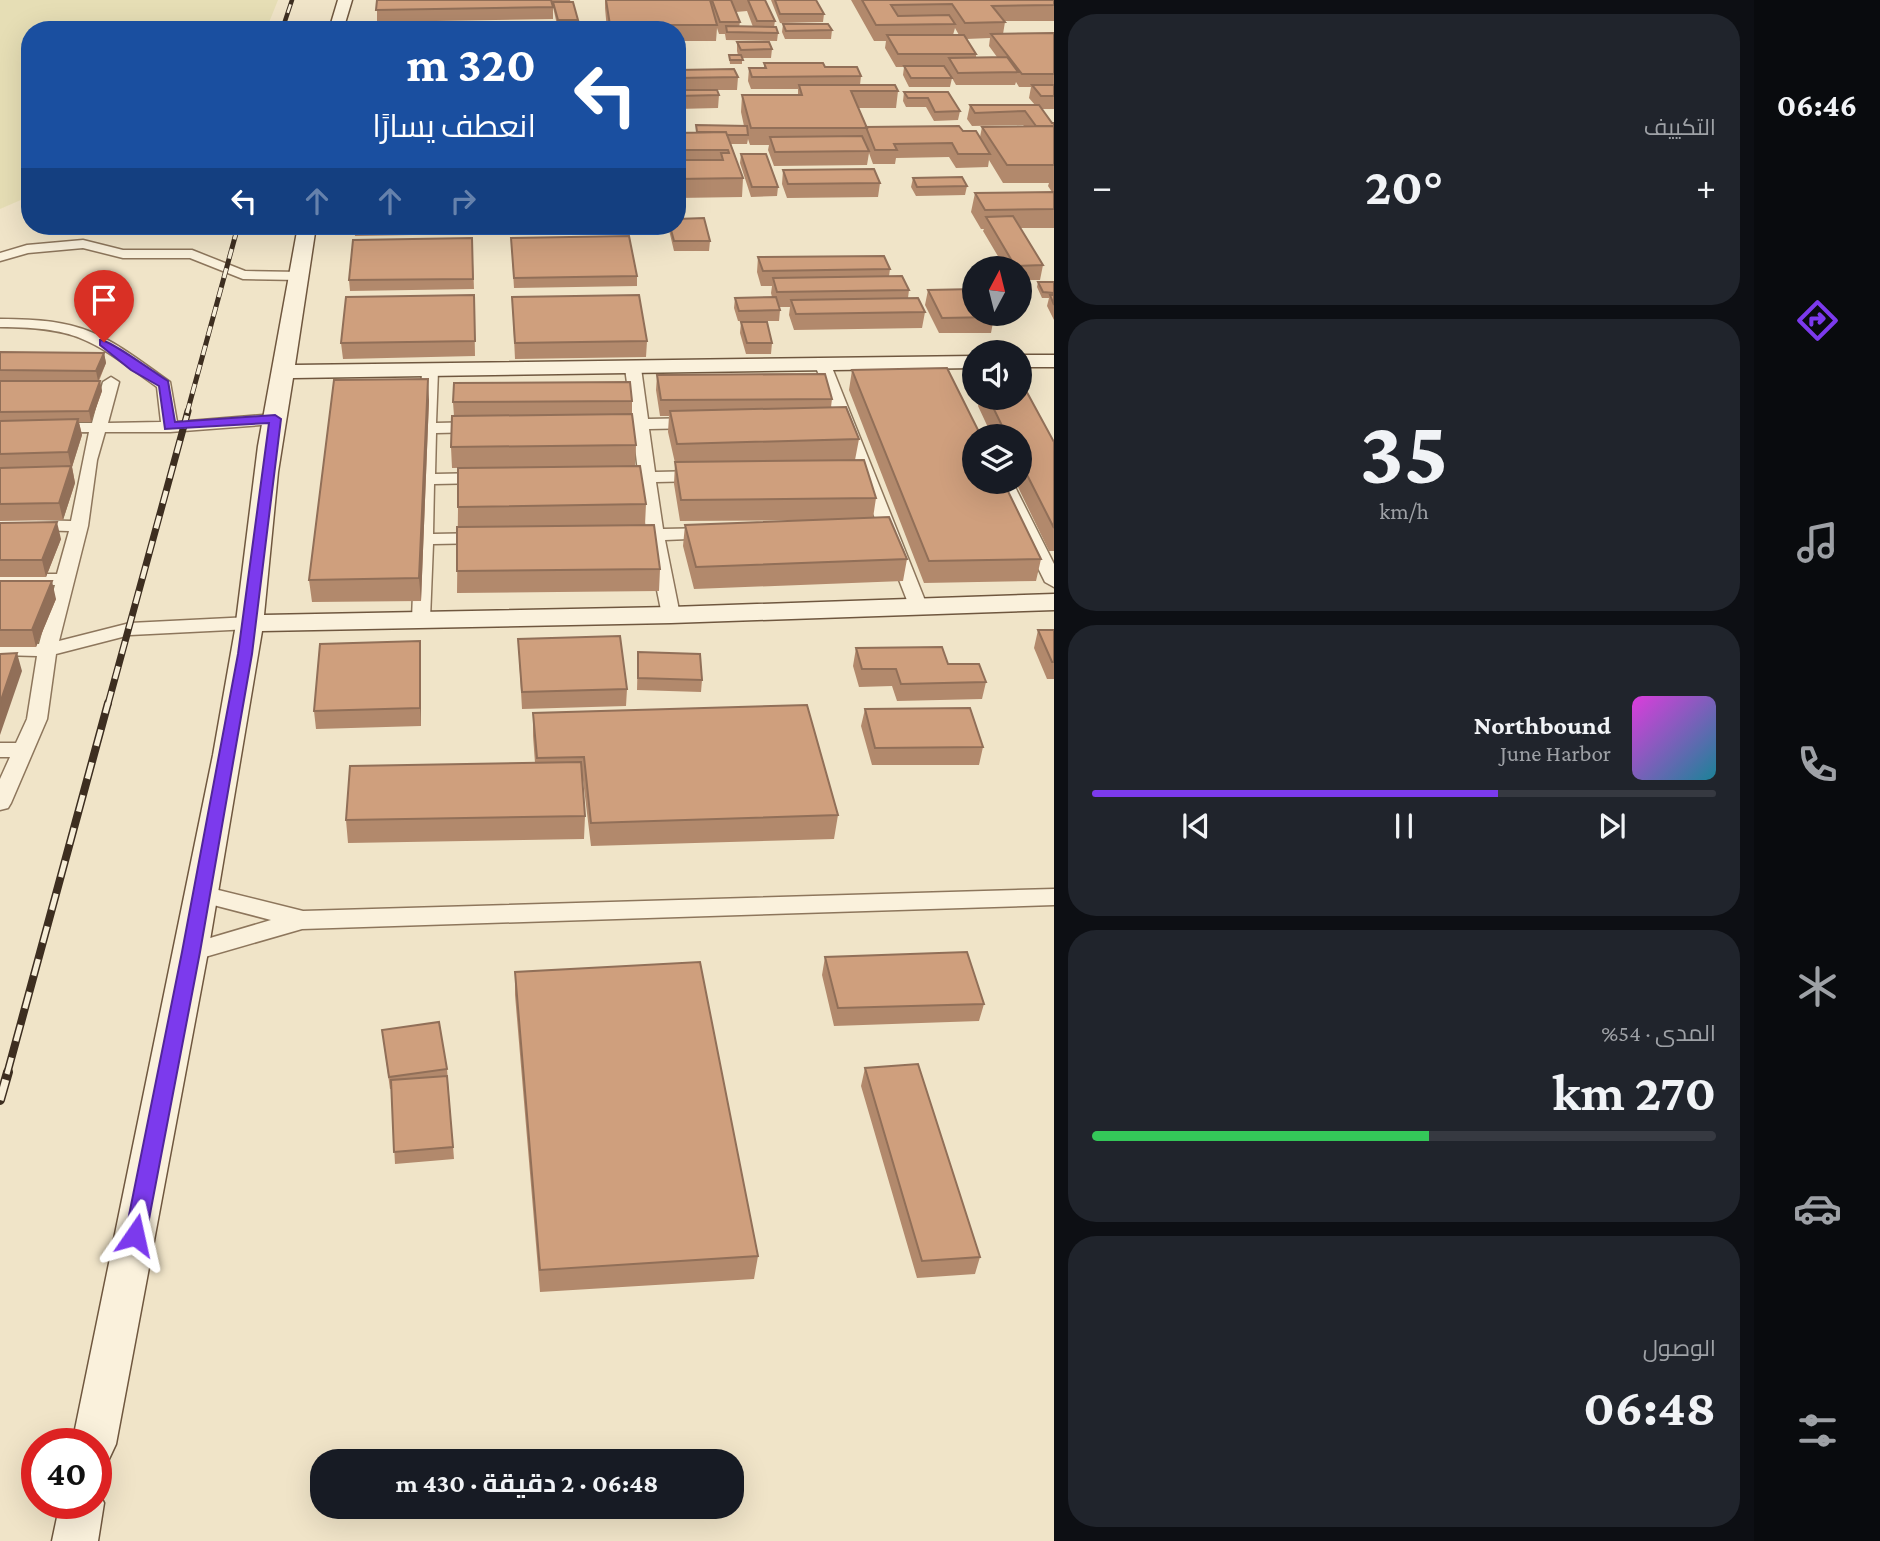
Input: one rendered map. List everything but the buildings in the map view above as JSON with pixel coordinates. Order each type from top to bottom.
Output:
[{"type":"street","points":[[339,21],[345,0]]},
{"type":"street","points":[[97,1428],[191,952],[250,623],[275,419],[306,235]]},
{"type":"street","points":[[0,257],[27,249],[83,244],[123,254],[192,254],[243,275],[301,276]]},
{"type":"street","points":[[0,323],[43,323],[76,328],[104,342],[165,386],[170,426]]},
{"type":"street","points":[[1032,361],[1054,361]]},
{"type":"street","points":[[284,372],[822,365],[946,369],[962,365]]},
{"type":"street","points":[[822,365],[838,420],[859,473],[889,527],[919,608]]},
{"type":"street","points":[[633,368],[655,535],[671,615]]},
{"type":"street","points":[[421,619],[430,371]]},
{"type":"street","points":[[0,803],[37,719],[47,650],[79,526],[82,470],[97,428],[117,381],[152,378]]},
{"type":"street","points":[[0,428],[170,426],[275,419]]},
{"type":"street","points":[[588,425],[709,422]]},
{"type":"street","points":[[428,428],[495,427]]},
{"type":"street","points":[[593,477],[716,476]]},
{"type":"street","points":[[427,479],[496,478]]},
{"type":"street","points":[[1010,494],[1054,582]]},
{"type":"street","points":[[0,524],[79,526]]},
{"type":"street","points":[[861,528],[889,527]]},
{"type":"street","points":[[615,536],[738,533]]},
{"type":"street","points":[[425,539],[506,538]]},
{"type":"street","points":[[0,579],[66,580]]},
{"type":"street","points":[[0,649],[47,650],[130,629],[250,623],[671,615],[1054,602]]},
{"type":"street","points":[[0,750],[25,750]]},
{"type":"street","points":[[202,894],[302,920]]},
{"type":"street","points":[[191,952],[302,920],[1054,897]]},
{"type":"street","points":[[75,1541],[79,1519]]},
{"type":"shaded area","points":[[0,0],[278,0],[270,21],[21,21],[21,200],[0,209]]},
{"type":"railway","points":[[285,21],[292,0]]},
{"type":"railway","points":[[187,413],[236,235]]},
{"type":"railway","points":[[108,704],[188,411]]},
{"type":"railway","points":[[7,1074],[108,703]]},
{"type":"railway","points":[[0,1100],[8,1072]]},
{"type":"route","points":[[104,342],[135,367],[164,384],[170,426],[275,419],[265,489],[257,579],[245,654],[191,952],[135,1235]]}]
